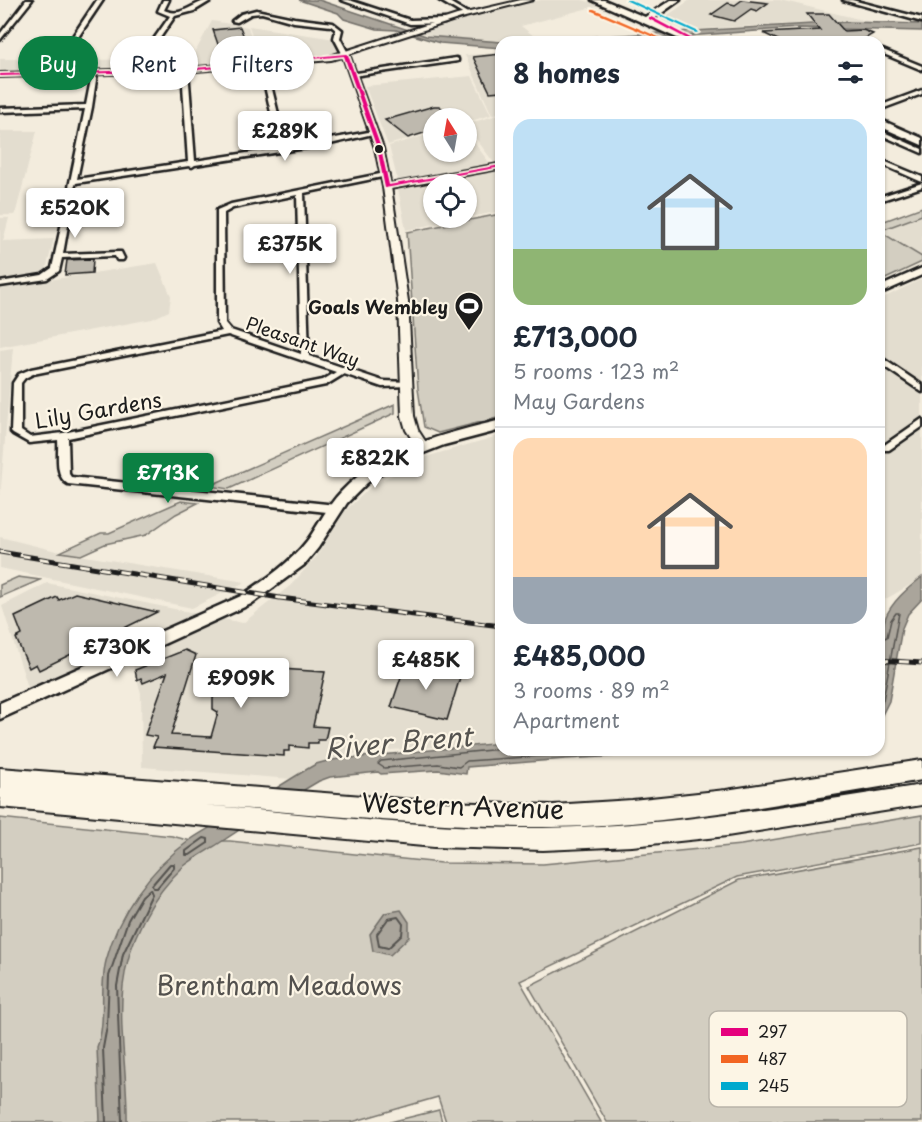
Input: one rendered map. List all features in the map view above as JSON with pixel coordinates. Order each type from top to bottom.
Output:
[{"type":"highway","name":"Western Avenue","points":[[0,778],[441,813],[553,816],[632,811],[726,801],[922,770]]},
{"type":"highway","name":"Western Avenue","points":[[0,797],[213,818],[434,836],[543,839],[621,836],[727,825],[922,795]]},
{"type":"main road","points":[[596,0],[648,19],[680,35]]},
{"type":"main road","points":[[606,0],[680,35]]},
{"type":"main road","points":[[648,19],[676,0]]},
{"type":"main road","points":[[885,126],[922,142]]},
{"type":"main road","points":[[885,288],[922,271]]},
{"type":"main road","points":[[0,711],[246,600],[275,581],[303,558],[345,496],[370,473],[423,447],[495,428]]},
{"type":"street","points":[[0,38],[29,0]]},
{"type":"street","points":[[76,36],[100,0]]},
{"type":"street","points":[[166,0],[161,11],[173,15],[188,12],[209,0]]},
{"type":"street","points":[[344,0],[410,22],[445,21]]},
{"type":"street","points":[[442,0],[466,14]]},
{"type":"street","points":[[314,60],[346,55],[466,14],[530,0]]},
{"type":"street","points":[[846,0],[922,20]]},
{"type":"street","points":[[250,8],[337,27],[340,33],[337,38],[346,55],[374,133],[385,175],[404,301],[408,416],[412,429],[423,447]]},
{"type":"street","points":[[239,19],[247,12],[259,9]]},
{"type":"street","points":[[159,36],[173,15]]},
{"type":"street","points":[[885,53],[922,68]]},
{"type":"street","points":[[353,74],[456,60]]},
{"type":"street","points":[[0,75],[18,75]]},
{"type":"street","points":[[0,284],[52,274],[56,269],[91,90]]},
{"type":"street","points":[[186,90],[192,165]]},
{"type":"street","points":[[269,90],[283,150]]},
{"type":"street","points":[[885,106],[922,92]]},
{"type":"street","points":[[914,95],[922,99]]},
{"type":"street","points":[[0,110],[88,107]]},
{"type":"street","points":[[73,186],[374,133]]},
{"type":"street","points":[[885,135],[922,151]]},
{"type":"street","points":[[885,164],[922,180]]},
{"type":"street","points":[[387,187],[495,167]]},
{"type":"street","name":"Pleasant Way","points":[[385,175],[231,206],[220,212],[221,322],[228,332],[343,371],[382,384],[406,384]]},
{"type":"street","points":[[885,197],[922,185]]},
{"type":"street","points":[[300,192],[305,358]]},
{"type":"street","points":[[59,256],[118,254],[120,258]]},
{"type":"street","name":"Lily Gardens","points":[[228,332],[31,372],[22,376],[17,383],[16,432],[29,440],[63,436],[326,382],[343,371]]},
{"type":"street","points":[[885,362],[922,389]]},
{"type":"street","points":[[886,448],[922,422]]},
{"type":"street","points":[[63,436],[64,475],[68,480],[336,509]]},
{"type":"shaded area","points":[[541,0],[582,0],[600,5],[521,26],[534,36],[495,36],[495,43],[452,40],[418,32],[470,15]]},
{"type":"shaded area","points":[[690,0],[780,0],[875,23],[823,22],[684,30],[661,20]]},
{"type":"shaded area","points":[[212,21],[248,27],[251,36],[210,36],[210,66],[198,66],[198,47]]},
{"type":"shaded area","points":[[249,26],[335,39],[340,53],[314,58],[314,36],[252,36]]},
{"type":"shaded area","points":[[495,53],[495,114],[492,115],[465,55]]},
{"type":"shaded area","points":[[0,59],[18,59],[18,74],[0,74]]},
{"type":"shaded area","points":[[98,60],[110,60],[110,72],[98,72]]},
{"type":"shaded area","points":[[472,76],[491,115],[477,119],[477,108],[423,108],[423,134],[388,145],[365,86]]},
{"type":"shaded area","points":[[495,116],[495,164],[477,140],[477,121]]},
{"type":"shaded area","points":[[0,131],[37,131],[15,215],[0,215]]},
{"type":"shaded area","points":[[423,136],[423,162],[477,162],[477,146],[491,165],[442,174],[423,174],[423,177],[398,182],[389,146]]},
{"type":"shaded area","points":[[495,170],[495,212],[477,216],[475,174]]},
{"type":"shaded area","points":[[423,184],[423,227],[406,230],[398,189]]},
{"type":"shaded area","points":[[922,215],[922,256],[885,234],[885,229]]},
{"type":"shaded area","points":[[0,218],[9,218],[3,241],[54,239],[43,281],[157,263],[171,296],[169,311],[152,319],[0,347]]},
{"type":"shaded area","points":[[922,279],[922,578],[885,600],[885,297]]},
{"type":"shaded area","points":[[13,348],[0,497],[0,350]]},
{"type":"shaded area","points":[[495,437],[495,743],[358,752],[304,780],[142,767],[141,693],[130,654],[31,697],[2,606],[47,583],[243,623],[291,585],[317,556],[345,511],[373,485],[429,456]]},
{"type":"shaded area","points":[[0,537],[60,552],[245,582],[192,608],[0,568]]},
{"type":"green space","points":[[922,207],[922,215],[885,229],[885,221]]},
{"type":"green space","points":[[495,215],[495,419],[438,433],[424,427],[418,389],[407,232],[428,228],[477,228],[477,219]]},
{"type":"green space","points":[[885,235],[922,257],[922,262],[885,279]]},
{"type":"green space","points":[[395,404],[395,413],[229,489],[209,486]]},
{"type":"green space","points":[[181,501],[198,503],[176,514],[146,535],[105,544],[81,555],[60,552],[101,533],[109,533]]},
{"type":"green space","points":[[18,577],[40,580],[0,597],[0,585]]},
{"type":"green space","name":"Brentham Meadows","points":[[922,815],[922,843],[737,877],[520,981],[601,1122],[446,1122],[438,1097],[352,1122],[0,1122],[0,818],[172,836],[191,841],[230,841],[441,863],[543,864],[741,845]]},
{"type":"green space","points":[[922,847],[922,1122],[607,1122],[529,986],[739,880]]},
{"type":"green space","points":[[439,1110],[442,1122],[390,1122]]},
{"type":"water","points":[[299,0],[319,0],[426,36],[495,42],[495,48],[440,43],[396,30],[377,29],[344,19],[338,13]]},
{"type":"water","points":[[847,22],[922,24],[922,31],[798,28],[687,36],[605,36]]},
{"type":"water","points":[[922,577],[922,599],[908,614],[902,628],[889,701],[885,709],[885,619],[896,601]]},
{"type":"water","points":[[495,744],[495,756],[619,756],[467,767],[466,774],[438,770],[381,774],[378,772],[330,777],[319,781],[188,863],[161,891],[143,921],[130,953],[122,1003],[127,1122],[100,1122],[97,1047],[102,1027],[104,972],[111,943],[127,909],[149,878],[190,840],[316,764],[331,760]]},
{"type":"water","points":[[401,910],[409,922],[409,937],[390,955],[373,951],[370,934],[385,913]]},
{"type":"building","points":[[742,0],[768,3],[757,11],[751,9],[734,21],[711,15],[728,3],[735,5]]},
{"type":"building","points":[[807,14],[829,14],[844,31],[863,30],[873,34],[870,36],[769,36],[763,33],[820,30]]},
{"type":"building","points":[[240,27],[244,36],[215,36],[213,30]]},
{"type":"building","points":[[495,55],[495,92],[490,92],[473,57]]},
{"type":"building","points":[[423,109],[423,133],[408,138],[385,120]]},
{"type":"building","points":[[93,259],[92,273],[65,275],[67,260]]},
{"type":"building","points":[[75,593],[157,612],[39,670],[36,664],[29,668],[16,638],[22,635],[15,617],[57,597],[59,600]]},
{"type":"building","points":[[185,650],[196,655],[171,735],[211,737],[218,712],[213,709],[213,698],[217,693],[228,689],[235,666],[325,672],[313,726],[328,727],[325,740],[308,743],[308,748],[289,746],[289,751],[284,751],[284,756],[153,747],[157,737],[145,735],[167,673],[143,683],[141,678],[137,680],[135,670]]},
{"type":"building","points":[[406,662],[461,674],[447,720],[391,707]]},
{"type":"railway","points":[[0,552],[280,598],[495,625]]},
{"type":"railway","points":[[885,660],[922,663]]},
{"type":"transit line","name":"245","points":[[627,0],[697,32]]},
{"type":"transit line","name":"487","points":[[593,10],[654,36]]},
{"type":"transit line","name":"297","points":[[650,18],[684,36]]},
{"type":"transit line","name":"297","points":[[346,55],[379,148],[387,187]]},
{"type":"transit line","name":"297","points":[[0,75],[185,70],[346,55]]},
{"type":"transit line","name":"297","points":[[387,187],[495,167]]},
{"type":"place","name":"Goals Wembley","points":[[469,332]]},
{"type":"water label","name":"River Brent","points":[[398,741]]}]
